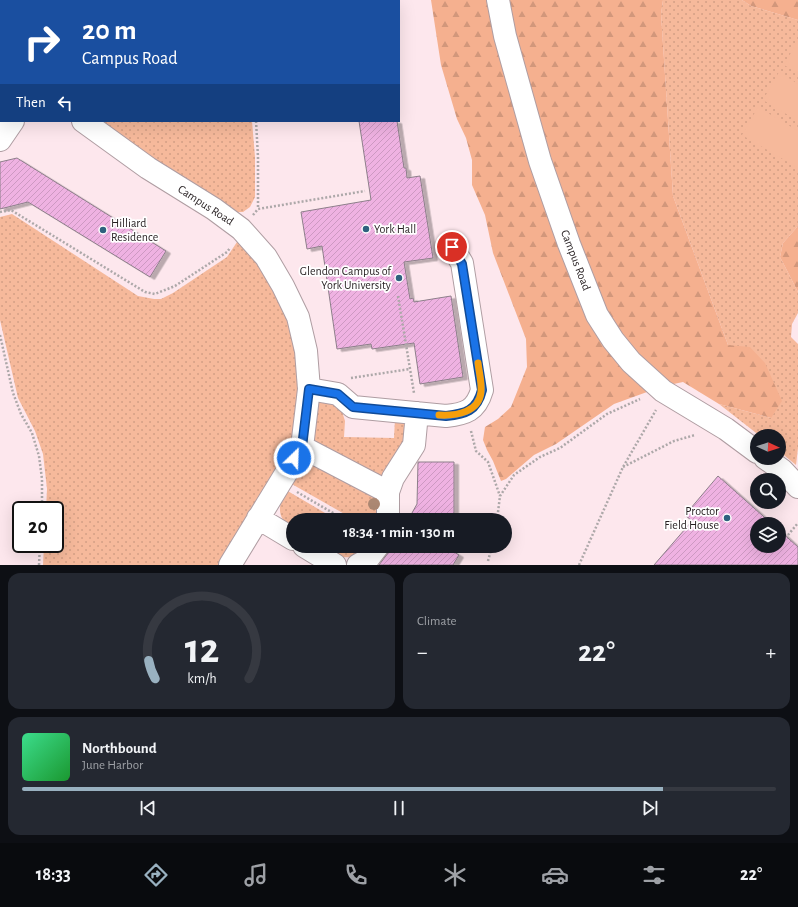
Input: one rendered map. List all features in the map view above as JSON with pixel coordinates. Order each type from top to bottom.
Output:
[{"type":"lane","name":"Campus Road","points":[[498,0],[505,36],[540,161],[569,244],[597,315],[613,340],[654,394],[726,429],[750,447]]},
{"type":"lane","points":[[0,140],[12,122]]},
{"type":"lane","name":"Campus Road","points":[[84,122],[148,168],[214,209],[241,229],[266,257],[283,286],[298,317],[306,351],[309,389],[302,447],[230,565]]},
{"type":"lane","points":[[309,389],[338,394],[353,407],[446,416],[469,410],[479,402],[482,390],[462,264],[452,247]]},
{"type":"lane","points":[[388,513],[388,492],[393,478],[414,445],[417,413]]},
{"type":"lane","points":[[302,447],[388,492]]},
{"type":"lane","points":[[775,465],[782,470],[798,487]]},
{"type":"lane","points":[[258,518],[286,535]]},
{"type":"lane","points":[[315,553],[335,565]]},
{"type":"lane","points":[[358,565],[367,560],[372,553]]},
{"type":"path","points":[[256,122],[258,210]]},
{"type":"path","points":[[0,212],[11,210],[145,292],[155,294],[175,286],[227,252],[241,229],[258,210],[365,192]]},
{"type":"path","points":[[398,296],[417,413]]},
{"type":"path","points":[[0,335],[13,393],[21,414],[32,433],[39,456],[42,479],[42,501]]},
{"type":"path","points":[[350,378],[410,369]]},
{"type":"path","points":[[500,496],[514,476],[540,456],[560,448],[607,414],[654,394],[655,411],[623,467],[579,565]]},
{"type":"path","points":[[623,467],[674,441],[696,434]]},
{"type":"path","points":[[476,451],[488,462],[500,496],[498,513]]},
{"type":"path","points":[[280,482],[333,513]]},
{"type":"path","points":[[788,535],[798,523]]},
{"type":"path","points":[[39,565],[40,553]]},
{"type":"path","points":[[488,561],[490,553]]},
{"type":"shaded area","name":"Glendon Campus of York University","points":[[400,0],[798,0],[798,565],[0,565],[0,122],[400,122]]},
{"type":"shaded area","points":[[663,0],[742,0],[751,6],[798,20],[798,226],[783,243],[780,257],[798,292],[798,313],[792,324],[791,337],[798,344],[798,448],[796,465],[786,457],[786,429],[751,429],[719,404],[771,418],[728,345],[673,196],[661,14]]},
{"type":"shaded area","points":[[798,40],[798,73],[784,65]]},
{"type":"shaded area","points":[[779,72],[798,84],[798,121],[763,100]]},
{"type":"shaded area","points":[[758,107],[798,131],[798,168],[742,135]]},
{"type":"shaded area","points":[[98,122],[252,122],[255,157],[255,197],[250,207],[243,212],[231,212]]},
{"type":"shaded area","points":[[12,214],[138,296],[161,299],[173,293],[227,257],[239,239],[276,289],[294,336],[299,387],[293,437],[287,457],[224,565],[43,565],[44,553],[64,553],[64,501],[46,501],[47,489],[43,454],[35,431],[18,398],[0,320],[0,217]]},
{"type":"shaded area","points":[[324,400],[340,405],[345,421],[344,437],[394,438],[395,419],[408,424],[411,432],[381,478],[315,443],[312,432],[315,403]]},
{"type":"shaded area","points":[[310,466],[329,468],[378,499],[380,513],[343,513],[290,483],[298,472]]},
{"type":"shaded area","points":[[286,490],[325,513],[286,513],[286,524],[280,512],[281,502]]},
{"type":"shaded area","points":[[334,553],[359,553],[349,557]]},
{"type":"green space","points":[[431,0],[491,0],[613,354],[647,392],[614,404],[556,444],[534,455],[506,479],[501,481],[483,440],[485,427],[498,419],[511,407],[527,367],[526,339],[493,253],[485,215],[472,185],[472,160],[466,138],[457,119],[441,65]]},
{"type":"green space","points":[[505,0],[663,0],[661,14],[673,196],[728,345],[750,347],[765,363],[782,401],[771,418],[719,404],[683,382],[669,385],[637,357],[597,295],[548,160]]},
{"type":"green space","points":[[742,0],[798,0],[798,20],[751,6]]},
{"type":"green space","points":[[798,226],[798,292],[780,257],[783,243]]},
{"type":"building","name":"York Hall","points":[[359,122],[397,122],[404,168],[406,168],[407,178],[420,176],[433,258],[404,262],[410,299],[413,298],[414,302],[451,296],[463,377],[420,384],[414,343],[372,349],[371,344],[337,349],[322,246],[307,249],[301,212],[371,200]]},
{"type":"building","name":"Hilliard Residence","points":[[17,158],[166,251],[150,277],[28,202],[0,209],[0,162]]},
{"type":"building","points":[[418,462],[454,462],[454,513],[412,513],[417,504]]},
{"type":"building","name":"Proctor Field House","points":[[718,476],[750,504],[750,509],[755,509],[764,517],[750,517],[750,553],[786,553],[786,536],[798,547],[798,565],[654,565],[692,521],[685,515]]},
{"type":"building","points":[[388,553],[456,553],[459,555],[453,565],[379,565]]},
{"type":"slow traffic","points":[[439,415],[446,416],[458,414],[469,410],[479,402],[482,390],[478,363]]},
{"type":"place","name":"York Hall","points":[[366,229]]},
{"type":"place","name":"Hilliard Residence","points":[[103,230]]},
{"type":"place","name":"Glendon Campus of York University","points":[[399,278]]},
{"type":"place","name":"Proctor Field House","points":[[727,518]]},
{"type":"route","points":[[294,458],[302,447],[309,389],[338,394],[353,407],[446,416],[469,410],[479,402],[482,390],[462,264],[452,247]]}]
